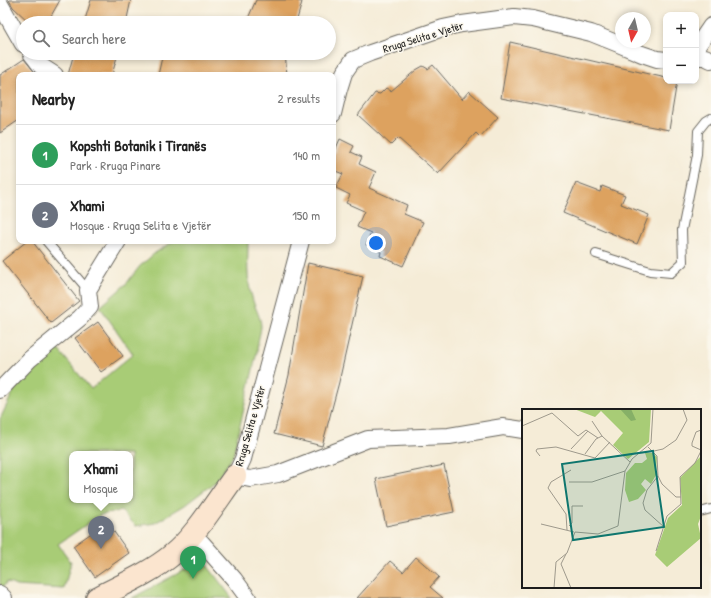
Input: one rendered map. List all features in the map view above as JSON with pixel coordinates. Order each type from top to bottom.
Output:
[{"type":"street","points":[[0,4],[16,33]]},
{"type":"street","name":"Rruga Selita e Vjetër","points":[[336,102],[344,73],[353,60],[443,28],[514,17],[533,19],[591,33],[642,54],[663,60]]},
{"type":"street","points":[[699,44],[711,26]]},
{"type":"street","points":[[699,57],[705,57],[711,60]]},
{"type":"street","points":[[36,60],[41,66],[50,72]]},
{"type":"street","points":[[0,390],[30,359],[80,318],[90,307],[88,290],[116,244]]},
{"type":"street","name":"Rruga Selita e Vjetër","points":[[97,598],[159,564],[172,555],[190,538],[235,476],[243,459],[299,244]]},
{"type":"street","points":[[235,476],[250,478],[278,474],[368,439],[449,436],[503,427],[522,430]]},
{"type":"street","points":[[190,538],[202,543],[234,579],[248,598]]},
{"type":"street","points":[[0,594],[4,598]]},
{"type":"lane","points":[[596,254],[650,270],[671,273],[683,262],[682,230],[697,155],[698,130],[711,118]]},
{"type":"lane","points":[[49,244],[88,290]]},
{"type":"lane","points":[[701,512],[711,509]]},
{"type":"green space","points":[[169,244],[248,244],[250,290],[260,319],[261,327],[257,352],[233,456],[215,482],[185,505],[155,523],[136,526],[121,511],[100,515],[58,544],[71,562],[64,589],[16,586],[7,582],[2,588],[0,584],[0,419],[14,390],[41,359],[56,347],[91,389],[133,354],[100,307],[126,284],[140,266],[155,253]]},
{"type":"green space","points":[[203,560],[232,598],[132,598]]},
{"type":"building","points":[[9,0],[60,0],[51,16],[23,16],[13,7]]},
{"type":"building","points":[[91,0],[131,0],[128,16],[86,16]]},
{"type":"building","points":[[256,0],[294,0],[302,2],[298,16],[249,16]]},
{"type":"building","points":[[510,42],[663,77],[663,84],[677,84],[669,130],[501,98]]},
{"type":"building","points":[[22,60],[25,60],[35,72],[16,72],[16,122],[0,133],[0,75]]},
{"type":"building","points":[[72,60],[116,60],[113,72],[69,72]]},
{"type":"building","points":[[161,60],[286,60],[287,72],[159,72]]},
{"type":"building","points":[[433,65],[462,99],[469,91],[498,117],[480,137],[476,133],[438,174],[398,138],[391,145],[358,115],[375,93],[380,94],[386,88],[391,91],[416,70],[423,66],[428,69]]},
{"type":"building","points":[[340,139],[354,146],[351,152],[362,157],[359,164],[376,172],[369,188],[407,205],[404,214],[423,222],[403,266],[380,256],[381,252],[366,245],[371,233],[357,227],[364,211],[346,203],[350,195],[336,188],[343,174],[336,171],[336,148]]},
{"type":"building","points":[[576,183],[600,192],[602,186],[625,195],[621,204],[649,215],[637,244],[563,213]]},
{"type":"building","points":[[23,244],[34,244],[79,301],[51,323],[2,261]]},
{"type":"building","points":[[308,263],[363,276],[339,382],[322,446],[274,434],[289,375]]},
{"type":"building","points":[[98,322],[123,356],[101,372],[75,338]]},
{"type":"building","points":[[444,465],[454,512],[386,526],[376,479]]},
{"type":"building","points":[[107,522],[129,553],[95,577],[73,546]]},
{"type":"building","points":[[416,557],[439,577],[430,587],[443,598],[357,598],[390,561],[403,572]]},
{"type":"place","name":"Xhami","points":[[101,549]]},
{"type":"place","name":"Kopshti Botanik i Tiranës","points":[[193,579]]}]
